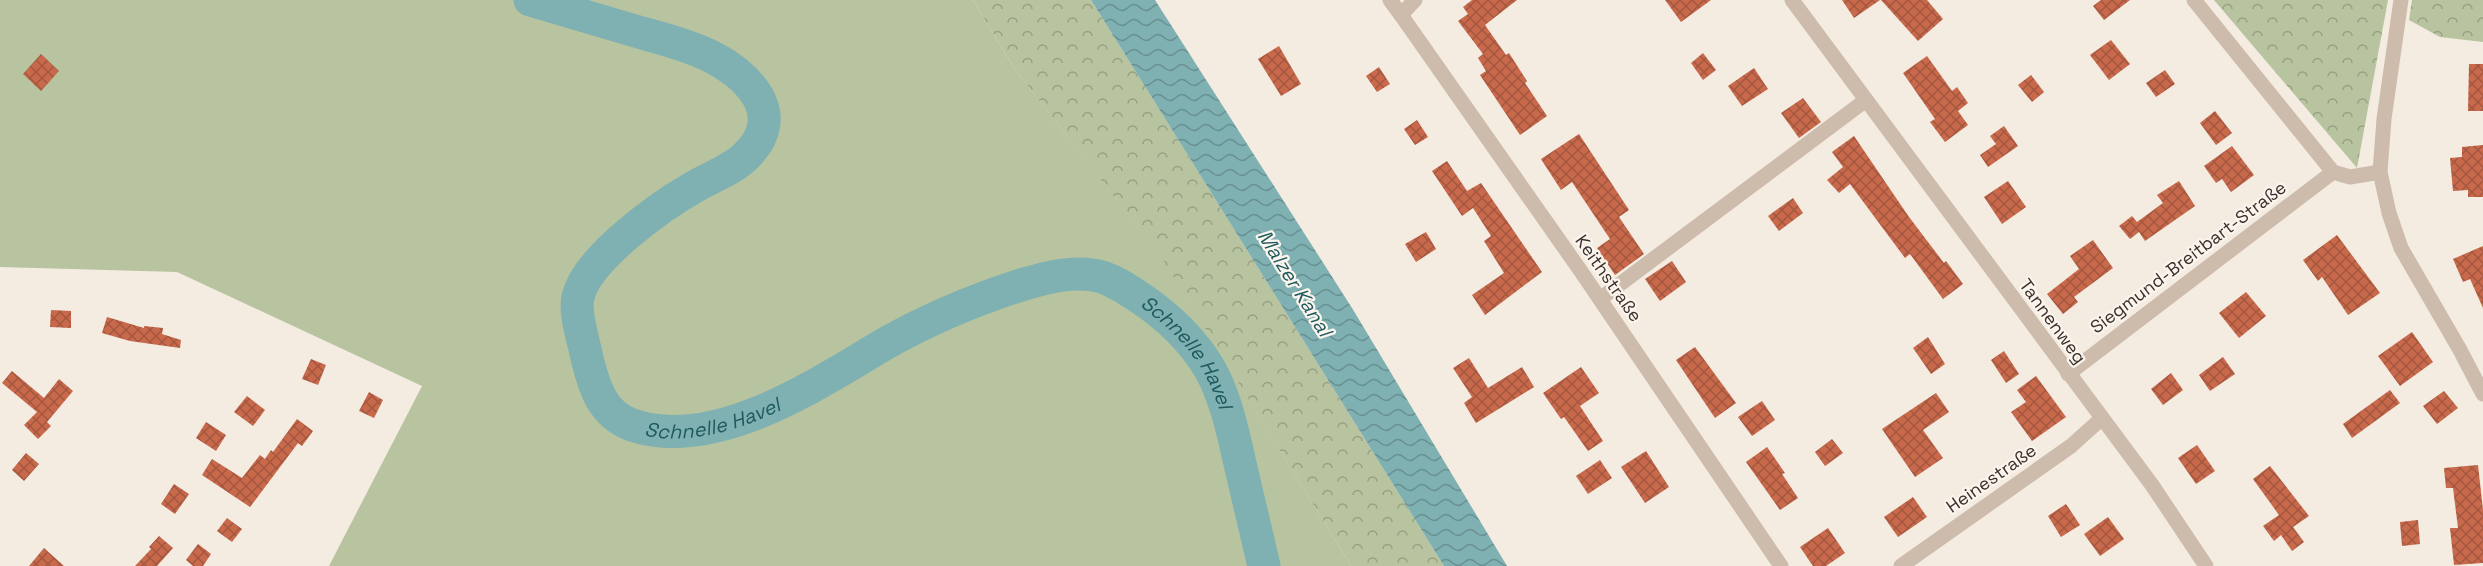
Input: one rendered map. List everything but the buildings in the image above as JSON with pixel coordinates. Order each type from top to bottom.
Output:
[{"type":"street","name":"Keithstraße","points":[[1390,0],[1600,299],[1781,566]]},
{"type":"street","points":[[1401,15],[1415,0]]},
{"type":"street","name":"Tannenweg","points":[[1792,0],[2152,485],[2206,566]]},
{"type":"street","points":[[2194,0],[2333,172],[2350,177],[2380,172]]},
{"type":"street","points":[[2401,0],[2384,119],[2380,172],[2389,213],[2401,248],[2483,394]]},
{"type":"street","points":[[1600,299],[1866,100]]},
{"type":"street","name":"Siegmund-Breitbart-Straße","points":[[2068,374],[2333,172]]},
{"type":"street","name":"Heinestraße","points":[[1900,566],[2071,446],[2101,419]]},
{"type":"green space","points":[[0,0],[973,0],[1014,68],[1163,259],[1351,566],[329,566],[422,386],[177,272],[0,267]]},
{"type":"green space","points":[[973,0],[1091,0],[1444,566],[1351,566],[1163,260],[1014,68]]},
{"type":"green space","points":[[2214,0],[2388,0],[2357,168]]},
{"type":"green space","points":[[2412,0],[2483,0],[2483,42],[2440,37],[2409,20]]},
{"type":"water","name":"Malzer Kanal","points":[[1091,0],[1155,0],[1352,308],[1507,566],[1444,566]]},
{"type":"waterway","name":"Schnelle Havel","points":[[530,0],[675,42],[708,55],[723,63],[749,84],[763,110],[764,125],[759,140],[747,155],[736,164],[680,196],[627,234],[595,266],[584,282],[577,304],[580,328],[596,389],[606,407],[613,414],[632,425],[664,431],[697,430],[730,423],[796,395],[899,336],[983,298],[1028,283],[1070,274],[1102,277],[1127,289],[1169,320],[1195,347],[1209,368],[1224,400],[1264,566]]}]
